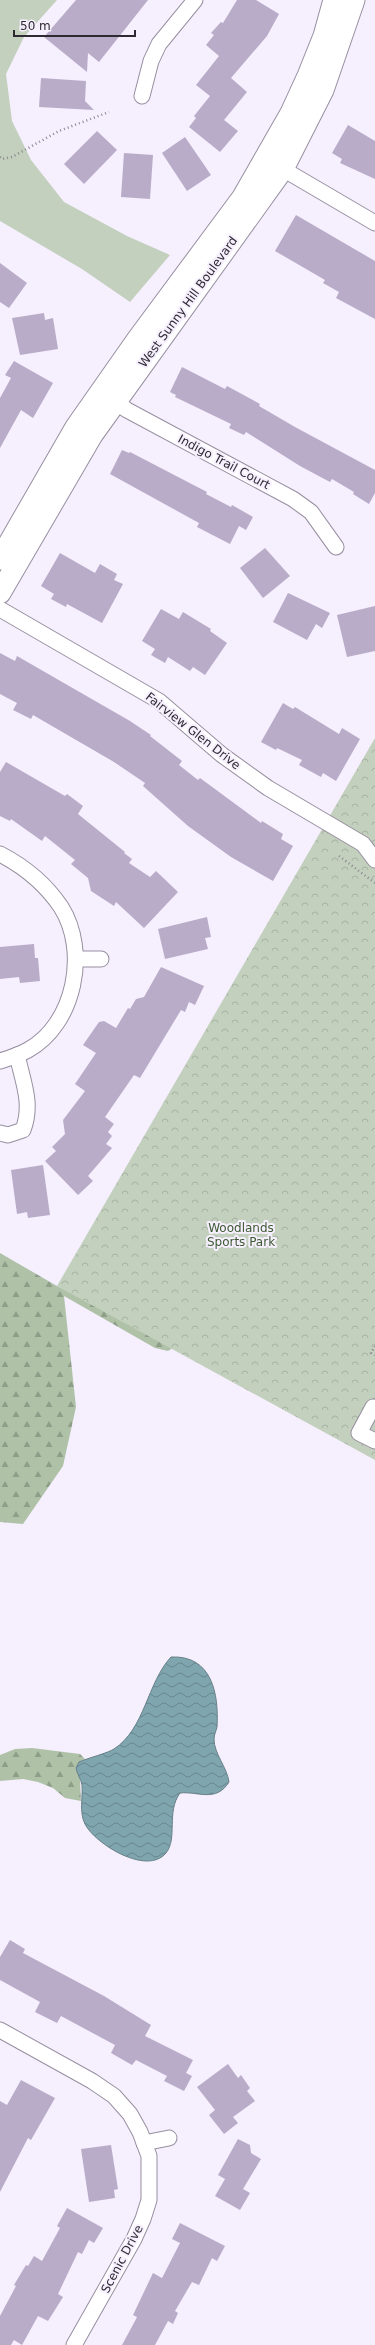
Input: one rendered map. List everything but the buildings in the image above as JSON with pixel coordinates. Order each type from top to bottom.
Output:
[{"type":"street","points":[[142,96],[151,61],[159,44],[195,0]]},
{"type":"street","name":"West Sunny Hill Boulevard","points":[[274,164],[324,36],[334,0]]},
{"type":"street","name":"West Sunny Hill Boulevard","points":[[0,559],[76,427],[108,397],[274,164],[323,90],[354,0]]},
{"type":"street","points":[[274,164],[375,223]]},
{"type":"street","name":"West Sunny Hill Boulevard","points":[[0,593],[92,435],[108,397]]},
{"type":"street","name":"Indigo Trail Court","points":[[108,397],[293,499],[311,512],[336,547]]},
{"type":"street","name":"Fairview Glen Drive","points":[[0,609],[139,688],[159,701],[222,755],[268,788],[369,845],[375,860]]},
{"type":"street","points":[[0,854],[35,876],[62,908],[73,937],[76,959],[72,986],[56,1023],[29,1050],[0,1061]]},
{"type":"street","points":[[76,959],[101,959]]},
{"type":"street","points":[[0,1133],[8,1135],[23,1130],[29,1111],[17,1055]]},
{"type":"street","points":[[374,1407],[359,1433],[375,1441]]},
{"type":"street","name":"Scenic Drive","points":[[0,2030],[92,2081],[114,2096],[130,2114],[144,2143],[148,2156],[150,2176],[148,2200],[143,2219],[134,2239],[74,2345]]},
{"type":"street","points":[[144,2143],[169,2138]]},
{"type":"path","points":[[0,157],[2,159],[12,157],[59,131],[109,112]]},
{"type":"path","points":[[339,856],[375,883]]},
{"type":"path","points":[[375,1346],[371,1353],[375,1355]]},
{"type":"green space","points":[[0,0],[57,0],[24,37],[6,74],[12,121],[31,160],[64,202],[127,236],[170,255],[130,302],[82,269],[0,221]]},
{"type":"green space","name":"Woodlands Sports Park","points":[[375,738],[375,1460],[57,1286]]},
{"type":"green space","points":[[0,1253],[57,1286],[176,1346],[168,1351],[155,1348],[64,1296],[76,1407],[63,1466],[23,1524],[0,1522]]},
{"type":"green space","points":[[32,1748],[80,1754],[85,1759],[79,1762],[81,1801],[65,1798],[53,1788],[38,1782],[23,1779],[0,1781],[0,1755],[15,1749]]},
{"type":"water","points":[[171,1657],[185,1658],[196,1662],[210,1679],[214,1690],[217,1714],[217,1727],[214,1738],[215,1745],[229,1782],[224,1788],[213,1794],[206,1795],[180,1793],[174,1808],[169,1847],[166,1853],[157,1859],[147,1861],[122,1855],[99,1840],[91,1832],[83,1819],[82,1785],[76,1768],[79,1762],[114,1749],[133,1730],[156,1680]]}]
